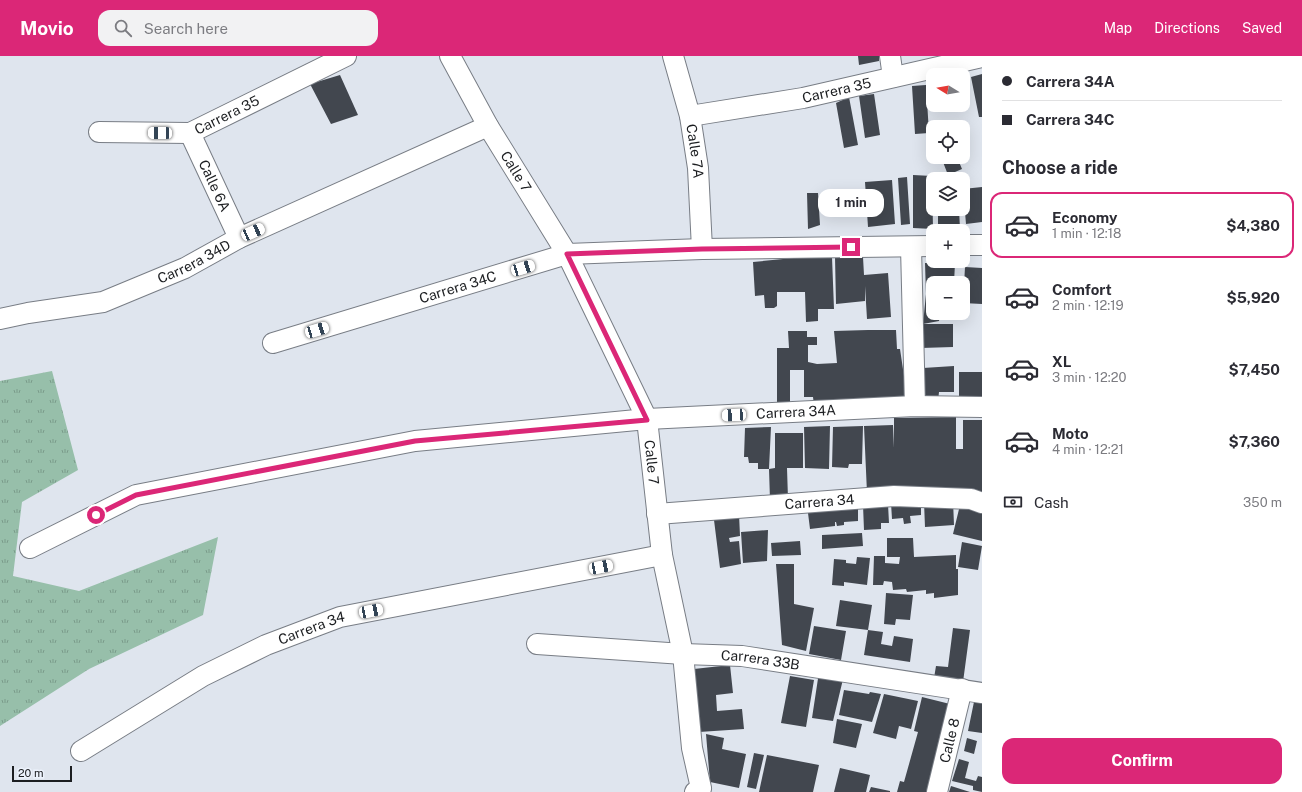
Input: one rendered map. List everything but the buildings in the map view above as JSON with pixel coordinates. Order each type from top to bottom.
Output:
[{"type":"street","name":"Carrera 35","points":[[99,132],[190,133],[346,56]]},
{"type":"street","name":"Calle 7","points":[[450,56],[488,126],[567,254],[647,420],[662,555],[683,654],[692,748],[704,791]]},
{"type":"street","name":"Calle 7A","points":[[673,56],[690,116],[698,168],[702,249]]},
{"type":"street","points":[[890,56],[893,78]]},
{"type":"street","name":"Carrera 35","points":[[690,116],[803,98],[982,57]]},
{"type":"street","name":"Carrera 34D","points":[[0,319],[28,313],[103,302],[185,268],[239,238],[488,126]]},
{"type":"street","name":"Calle 6A","points":[[190,133],[239,238]]},
{"type":"street","points":[[970,245],[982,245]]},
{"type":"street","name":"Carrera 34C","points":[[273,343],[567,254],[702,249],[926,246]]},
{"type":"street","points":[[911,247],[915,406]]},
{"type":"street","name":"Carrera 34A","points":[[30,548],[136,495],[415,441],[647,420],[915,406],[982,407]]},
{"type":"street","name":"Carrera 34","points":[[657,514],[894,496],[971,499],[982,503]]},
{"type":"street","name":"Carrera 34","points":[[81,751],[203,676],[266,645],[340,617],[662,555]]},
{"type":"street","name":"Carrera 33B","points":[[537,644],[683,654],[742,656],[982,693]]},
{"type":"street","name":"Calle 8","points":[[937,792],[962,690]]},
{"type":"green space","points":[[52,371],[78,470],[22,502],[13,576],[79,591],[218,537],[203,615],[89,669],[0,726],[0,381]]},
{"type":"route","points":[[96,515],[136,495],[415,441],[647,420],[567,254],[702,249],[851,247]]}]
